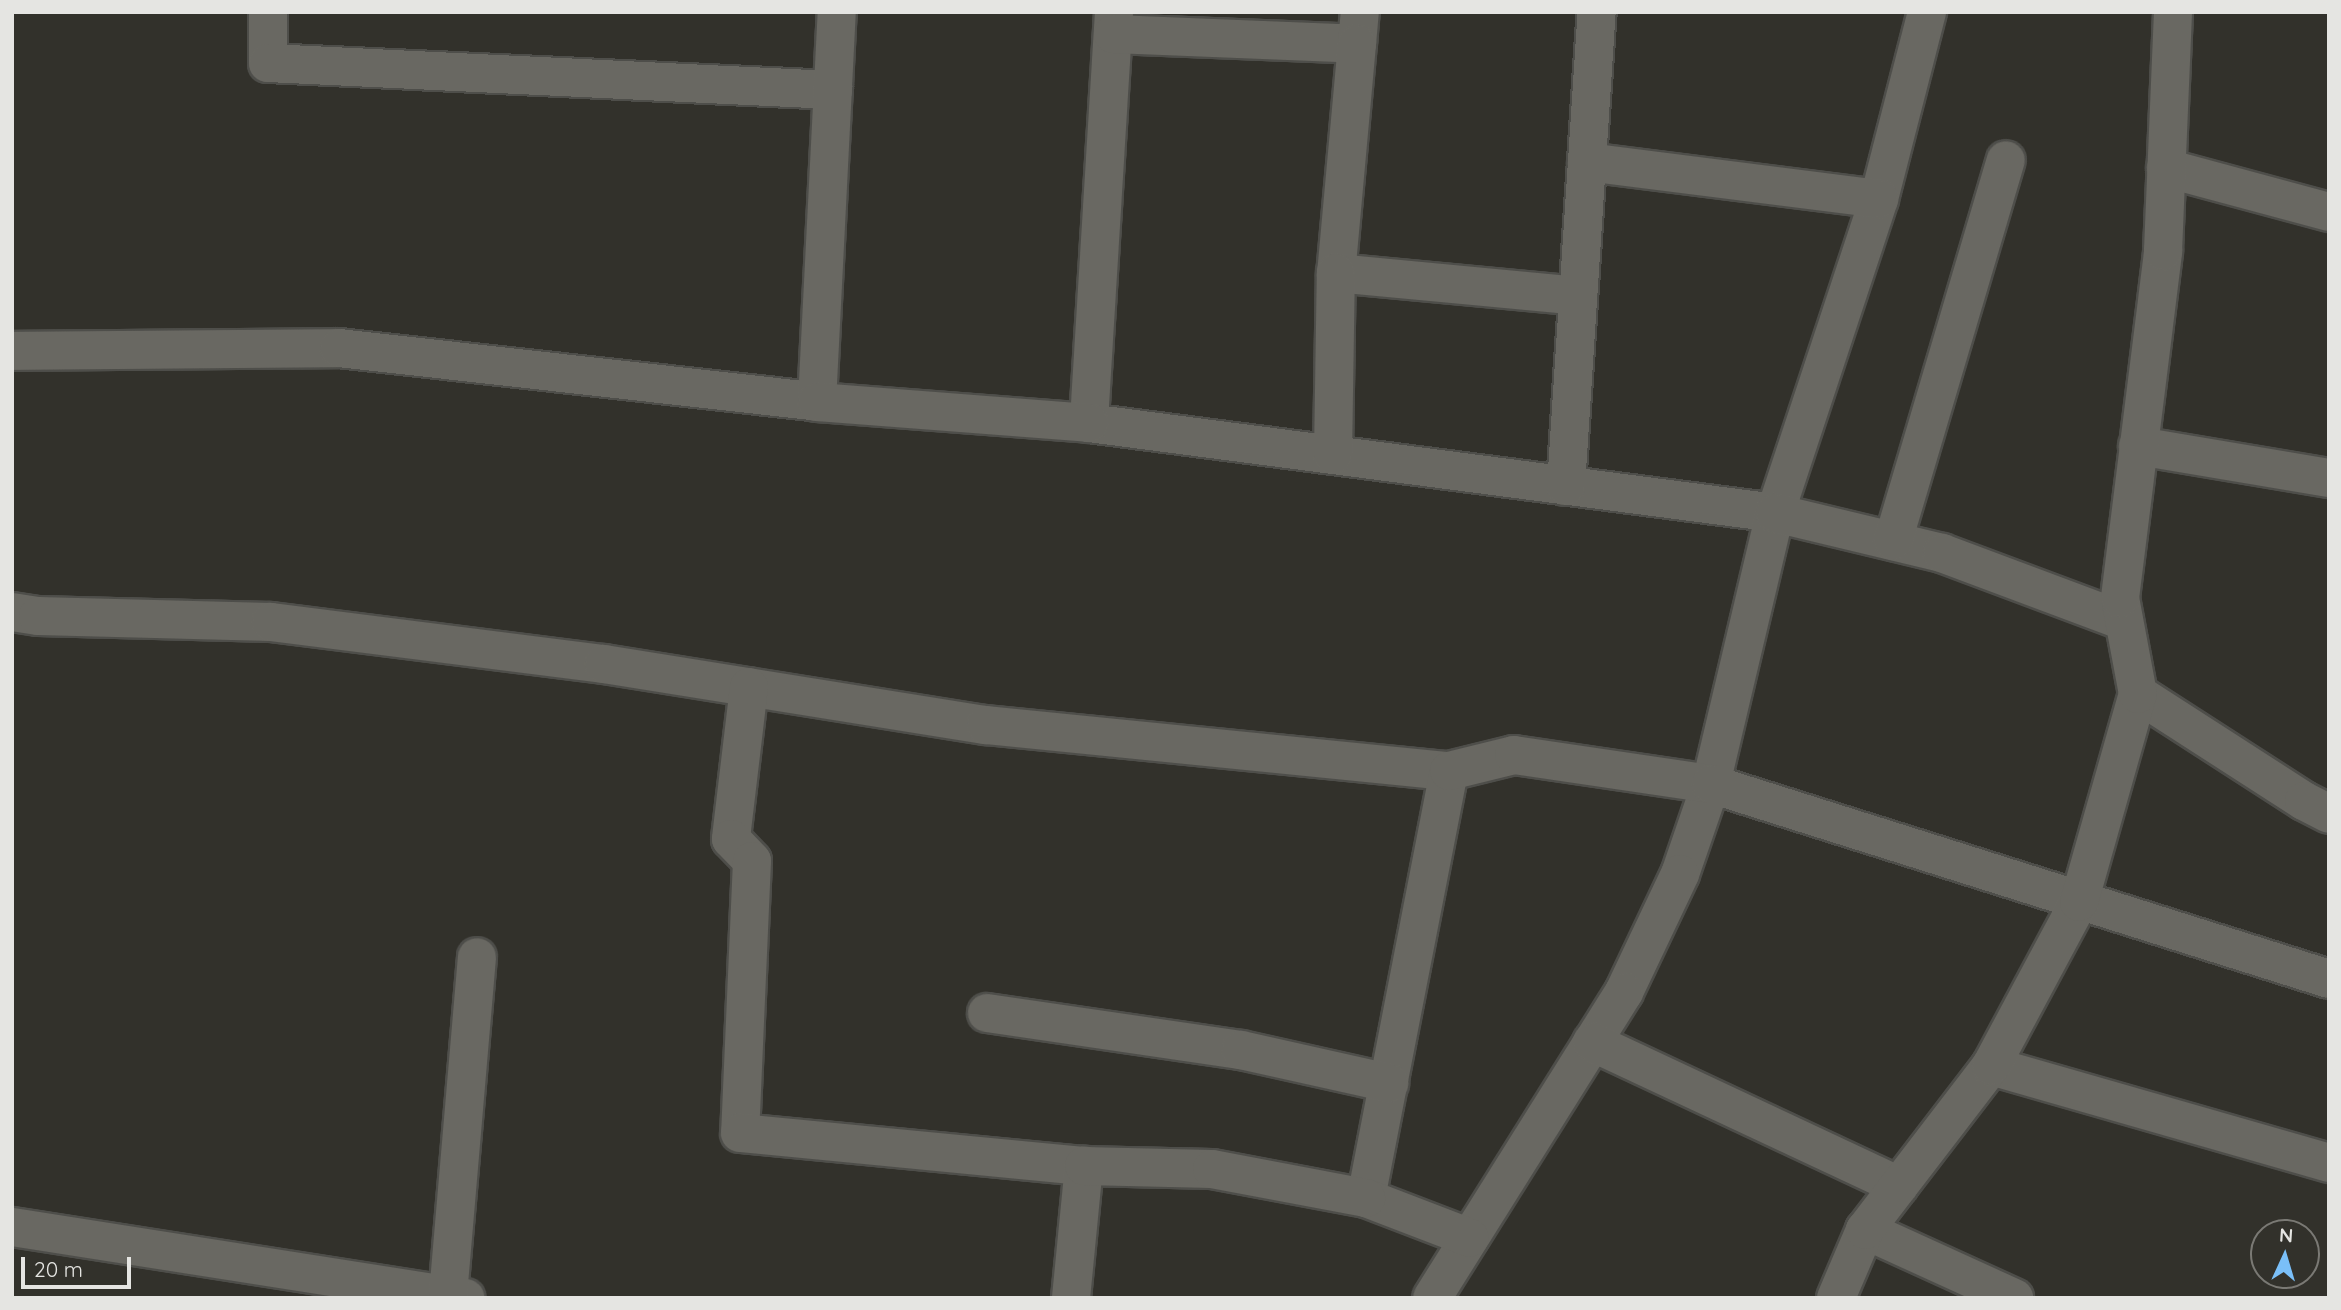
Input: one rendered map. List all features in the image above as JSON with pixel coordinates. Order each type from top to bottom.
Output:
[{"type":"street","points":[[268,12],[268,63],[833,90]]},
{"type":"street","points":[[817,402],[837,12]]},
{"type":"street","points":[[1566,486],[1597,12]]},
{"type":"street","points":[[1433,1298],[1624,992],[1680,874],[1711,784],[1775,513],[1879,199],[1927,12]]},
{"type":"street","points":[[1836,1298],[1865,1230],[1991,1066],[2078,902],[2138,694],[2120,598],[2163,251],[2173,12]]},
{"type":"street","points":[[1089,422],[1114,23],[1358,28],[1336,273],[1333,455]]},
{"type":"street","points":[[1893,541],[2006,160]]},
{"type":"street","points":[[1587,162],[1879,199]]},
{"type":"street","points":[[2166,168],[2329,212]]},
{"type":"street","points":[[1336,273],[1578,296]]},
{"type":"street","points":[[12,351],[339,348],[817,402],[1089,422],[1775,513],[1941,552],[2124,621]]},
{"type":"street","points":[[2138,446],[2329,478]]},
{"type":"street","points":[[12,612],[38,616],[271,622],[604,664],[986,725],[1449,771],[1514,755],[1711,784],[2329,979]]},
{"type":"street","points":[[749,687],[731,839],[752,861],[740,1133],[1084,1166],[1212,1169],[1366,1198],[1469,1238]]},
{"type":"street","points":[[2138,694],[2329,814]]},
{"type":"street","points":[[1366,1198],[1449,771]]},
{"type":"street","points":[[12,1227],[456,1296],[477,957]]},
{"type":"street","points":[[987,1013],[1241,1050],[1389,1083]]},
{"type":"street","points":[[1592,1042],[1899,1186]]},
{"type":"street","points":[[1991,1066],[2329,1163]]},
{"type":"street","points":[[1071,1298],[1084,1166]]},
{"type":"street","points":[[1865,1230],[2014,1298]]}]
